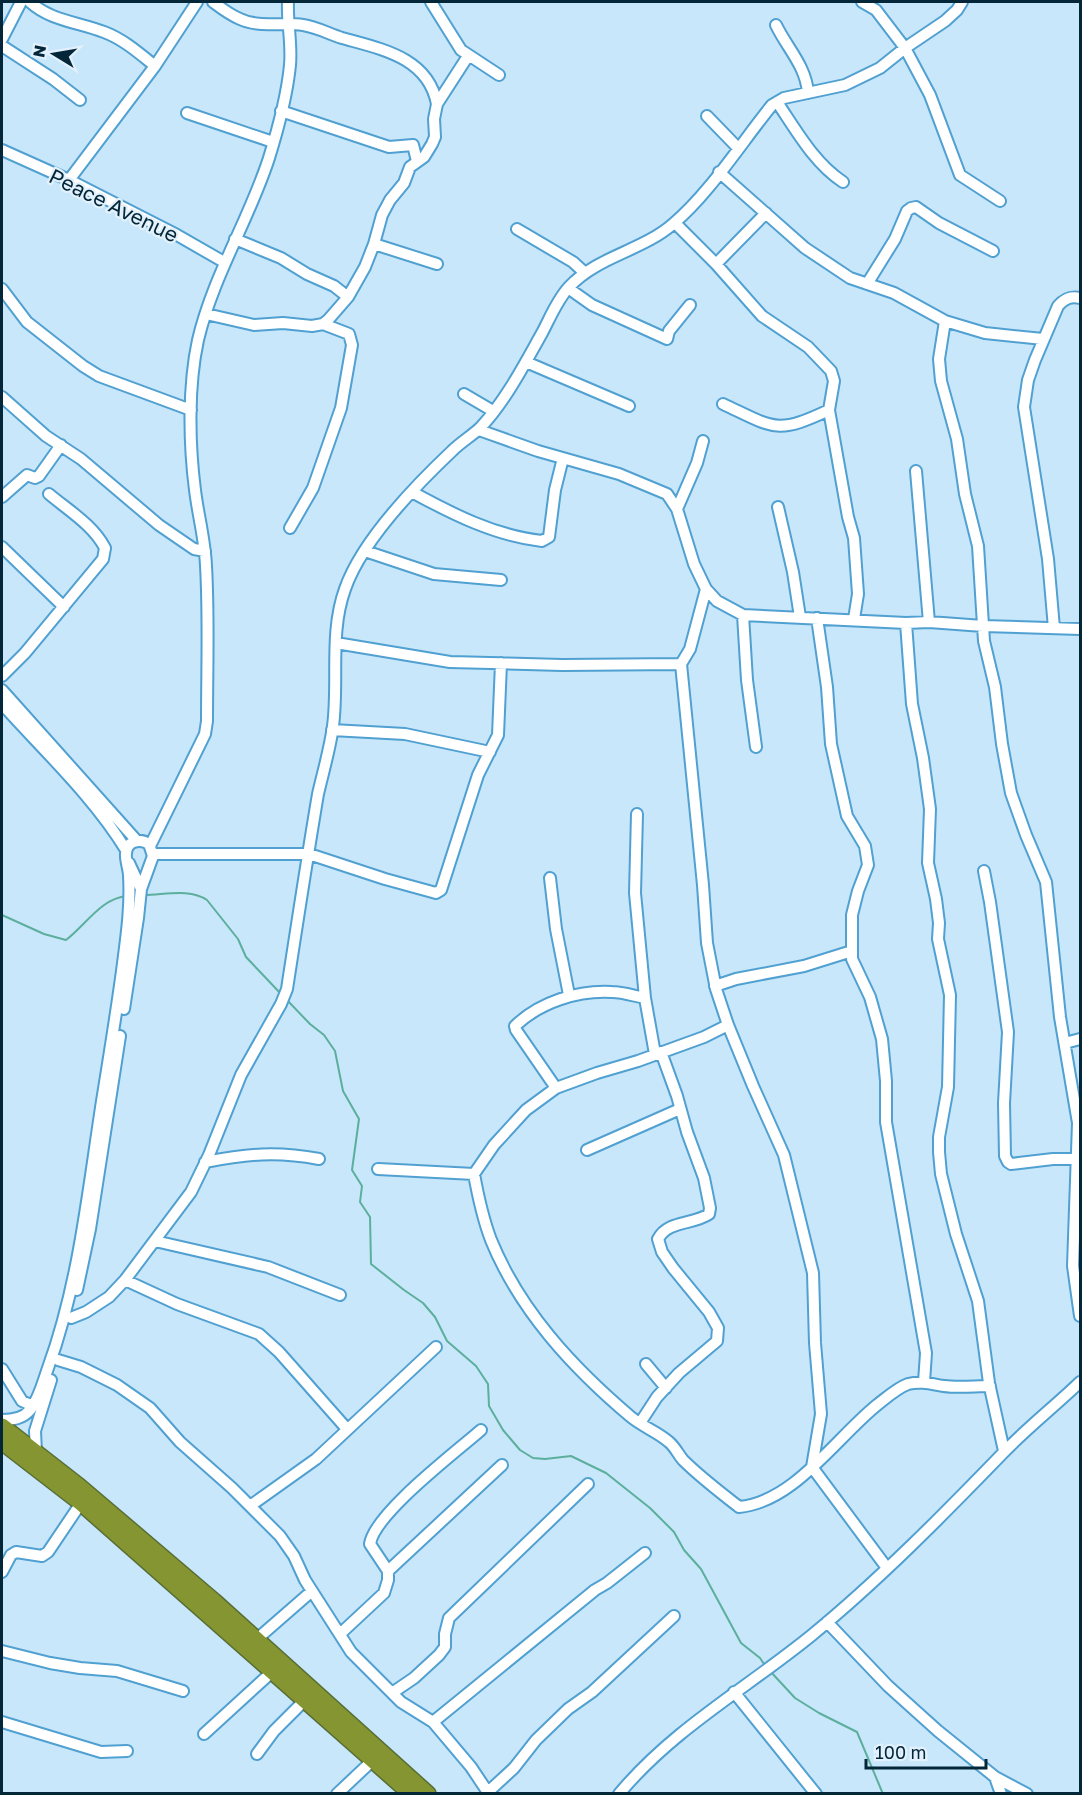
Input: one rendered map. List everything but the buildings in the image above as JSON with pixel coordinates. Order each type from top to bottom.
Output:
[{"type":"highway","points":[[2,1426],[130,1528],[428,1794]]},
{"type":"highway","points":[[4,1448],[81,1503],[411,1794]]},
{"type":"street","points":[[2,39],[21,2]]},
{"type":"street","points":[[30,2],[56,18],[115,37],[155,66]]},
{"type":"street","points":[[69,180],[155,66],[197,2]]},
{"type":"street","points":[[213,2],[240,19],[251,23],[313,27],[393,52],[419,70],[429,81],[435,91],[437,104]]},
{"type":"street","points":[[2,1420],[23,1417],[33,1406],[52,1356],[71,1288],[78,1252],[118,1000],[129,915],[152,850],[206,734],[205,551],[194,489],[191,410],[198,341],[224,262],[258,189],[273,142],[290,64],[288,2]]},
{"type":"street","points":[[431,2],[461,50],[499,75]]},
{"type":"street","points":[[862,2],[876,10],[905,48],[930,95],[960,175],[1000,201]]},
{"type":"street","points":[[70,1318],[86,1312],[110,1297],[191,1192],[241,1075],[287,989],[319,793],[335,711],[337,619],[345,588],[364,551],[412,492],[466,437],[479,430],[526,362],[568,288],[585,273],[659,234],[675,223],[772,105],[784,98],[845,85],[880,68],[945,21],[962,2]]},
{"type":"street","points":[[776,25],[803,69],[808,93]]},
{"type":"street","points":[[2,46],[53,79],[80,100]]},
{"type":"street","points":[[323,324],[348,297],[365,267],[382,214],[404,183],[410,167],[424,157],[432,144],[435,136],[437,104],[468,56]]},
{"type":"street","points":[[777,102],[815,157],[834,177],[843,182]]},
{"type":"street","points":[[281,111],[389,147],[413,145],[417,161]]},
{"type":"street","points":[[187,113],[273,142]]},
{"type":"street","points":[[707,116],[738,148]]},
{"type":"street","name":"Peace Avenue","points":[[2,150],[69,180],[177,235],[224,262]]},
{"type":"street","points":[[719,172],[805,248],[850,278],[894,292],[945,321],[985,333],[1043,339]]},
{"type":"street","points":[[867,284],[911,208],[916,207],[939,223],[993,251]]},
{"type":"street","points":[[716,264],[766,213]]},
{"type":"street","points":[[675,223],[716,264],[762,316],[808,347],[831,371],[834,381],[829,410],[848,517],[855,538],[858,594],[854,619]]},
{"type":"street","points":[[517,229],[573,262],[585,273]]},
{"type":"street","points":[[235,239],[281,258],[307,274],[334,286],[348,297]]},
{"type":"street","points":[[374,244],[437,264]]},
{"type":"street","points":[[568,288],[592,305],[667,339],[669,331],[690,305]]},
{"type":"street","points":[[2,289],[27,322],[83,366],[99,376],[191,410]]},
{"type":"street","points":[[1054,627],[1048,559],[1024,407],[1028,380],[1043,339],[1059,306],[1063,300],[1072,297],[1080,298]]},
{"type":"street","points":[[206,314],[254,325],[283,323],[312,326],[323,324],[349,334],[352,345],[341,408],[313,488],[290,528]]},
{"type":"street","points":[[945,321],[939,359],[941,381],[957,439],[965,494],[978,546],[984,641],[995,687],[999,726],[1011,793],[1046,882],[1060,1017],[1078,1123],[1073,1266],[1080,1316]]},
{"type":"street","points":[[526,362],[630,406]]},
{"type":"street","points":[[465,394],[493,411]]},
{"type":"street","points":[[2,397],[81,459],[159,525],[194,549],[205,551]]},
{"type":"street","points":[[723,404],[768,425],[781,427],[802,422],[829,410]]},
{"type":"street","points":[[479,430],[619,474],[667,494],[677,509],[694,564],[706,589],[717,602],[743,615],[1080,629]]},
{"type":"street","points":[[677,509],[697,463],[703,441]]},
{"type":"street","points":[[2,497],[27,475],[35,478],[39,476],[61,445]]},
{"type":"street","points":[[412,492],[476,523],[542,542],[549,537],[552,527],[555,490],[563,458]]},
{"type":"street","points":[[916,471],[929,622]]},
{"type":"street","points":[[2,676],[25,653],[100,565],[105,548],[82,520],[49,494]]},
{"type":"street","points":[[778,507],[793,572],[800,617]]},
{"type":"street","points":[[2,547],[64,607]]},
{"type":"street","points":[[364,551],[434,574],[501,580]]},
{"type":"street","points":[[706,589],[690,649],[681,664],[707,943],[715,986],[728,1025],[784,1155],[813,1273],[815,1343],[821,1414],[812,1467],[887,1568]]},
{"type":"street","points":[[743,615],[747,680],[756,747]]},
{"type":"street","points":[[817,618],[827,687],[831,744],[847,816],[865,846],[868,865],[852,915],[852,959],[870,997],[882,1039],[886,1081],[886,1122],[926,1353],[924,1382]]},
{"type":"street","points":[[906,623],[912,704],[930,809],[928,863],[936,899],[938,939],[950,996],[948,1088],[939,1137],[941,1174],[956,1234],[978,1301],[990,1386],[1004,1451]]},
{"type":"street","points":[[336,643],[450,662],[562,665],[681,664]]},
{"type":"street","points":[[126,850],[132,842],[137,841],[145,842],[152,850],[309,854],[436,893],[441,890],[478,775],[498,735],[501,663]]},
{"type":"street","points":[[2,690],[137,841]]},
{"type":"street","points":[[2,704],[114,829],[126,850],[126,859],[136,893],[138,918],[90,1229],[70,1318],[34,1431],[36,1452]]},
{"type":"street","points":[[332,730],[405,734],[490,752]]},
{"type":"street","points":[[637,814],[636,893],[645,998],[658,1053],[704,1178],[710,1208],[709,1214],[702,1219],[679,1223],[662,1233],[658,1239],[662,1252],[672,1268],[709,1312],[718,1328],[717,1341],[680,1373],[640,1423]]},
{"type":"street","points":[[984,871],[1008,1032],[1005,1156],[1011,1164],[1053,1159],[1078,1159]]},
{"type":"street","points":[[550,878],[556,929],[569,995]]},
{"type":"street","points":[[715,986],[736,979],[804,966],[852,951]]},
{"type":"street","points":[[556,1088],[515,1026],[539,1010],[569,995],[612,992],[645,998]]},
{"type":"street","points":[[728,1025],[704,1037],[556,1088],[526,1110],[494,1145],[474,1174],[490,1238],[520,1298],[536,1321],[572,1362],[632,1418],[670,1442],[681,1458],[702,1478],[739,1507],[777,1495],[812,1467],[886,1398],[906,1385],[924,1382],[944,1386],[990,1386]]},
{"type":"street","points":[[1065,1043],[1080,1039]]},
{"type":"street","points":[[587,1150],[680,1109]]},
{"type":"street","points":[[205,1162],[256,1154],[293,1154],[320,1159]]},
{"type":"street","points":[[378,1169],[474,1174]]},
{"type":"street","points":[[155,1241],[268,1267],[340,1295]]},
{"type":"street","points":[[125,1280],[177,1304],[259,1334],[279,1352],[347,1429]]},
{"type":"street","points":[[250,1506],[316,1458],[436,1347]]},
{"type":"street","points":[[58,1360],[81,1367],[117,1385],[150,1408],[180,1442],[280,1536],[351,1652],[401,1702],[433,1722],[471,1767],[488,1793],[568,1709],[592,1692],[674,1616]]},
{"type":"street","points":[[646,1364],[666,1388]]},
{"type":"street","points":[[2,1369],[22,1401],[33,1406]]},
{"type":"street","points":[[619,1794],[650,1760],[679,1735],[734,1692],[774,1665],[827,1622],[933,1526],[1004,1451],[1080,1382]]},
{"type":"street","points":[[340,1634],[384,1593],[388,1571],[370,1544],[371,1536],[377,1527],[409,1492],[481,1430]]},
{"type":"street","points":[[388,1571],[502,1465]]},
{"type":"street","points":[[392,1693],[414,1678],[439,1655],[445,1647],[449,1618],[588,1484]]},
{"type":"street","points":[[2,1572],[11,1555],[16,1552],[42,1556],[48,1552],[81,1503]]},
{"type":"street","points":[[433,1722],[595,1590],[645,1553]]},
{"type":"street","points":[[257,1639],[312,1591]]},
{"type":"street","points":[[827,1622],[913,1709],[995,1777],[1027,1794]]},
{"type":"street","points":[[2,1651],[50,1663],[117,1671],[183,1691]]},
{"type":"street","points":[[204,1734],[273,1671]]},
{"type":"street","points":[[734,1692],[816,1794]]},
{"type":"street","points":[[257,1754],[274,1731],[305,1700]]},
{"type":"street","points":[[2,1722],[101,1752],[127,1751]]},
{"type":"street","points":[[336,1794],[373,1760]]},
{"type":"street","points":[[995,1777],[1001,1794]]},
{"type":"waterway","points":[[144,895],[185,893],[207,900],[238,939],[246,957],[282,995]]},
{"type":"waterway","points":[[2,915],[44,934],[66,940],[101,907],[127,896]]},
{"type":"waterway","points":[[286,999],[324,1035],[335,1051],[343,1091],[359,1119],[352,1170],[362,1186],[360,1202],[370,1217],[371,1264],[423,1303],[435,1317],[447,1341],[476,1366],[488,1384],[489,1406],[503,1430],[520,1450],[533,1458],[571,1456],[606,1473],[650,1508],[674,1532],[684,1550],[701,1569],[741,1643],[760,1658],[766,1667]]},
{"type":"waterway","points":[[770,1671],[795,1698],[857,1732],[883,1794]]}]
